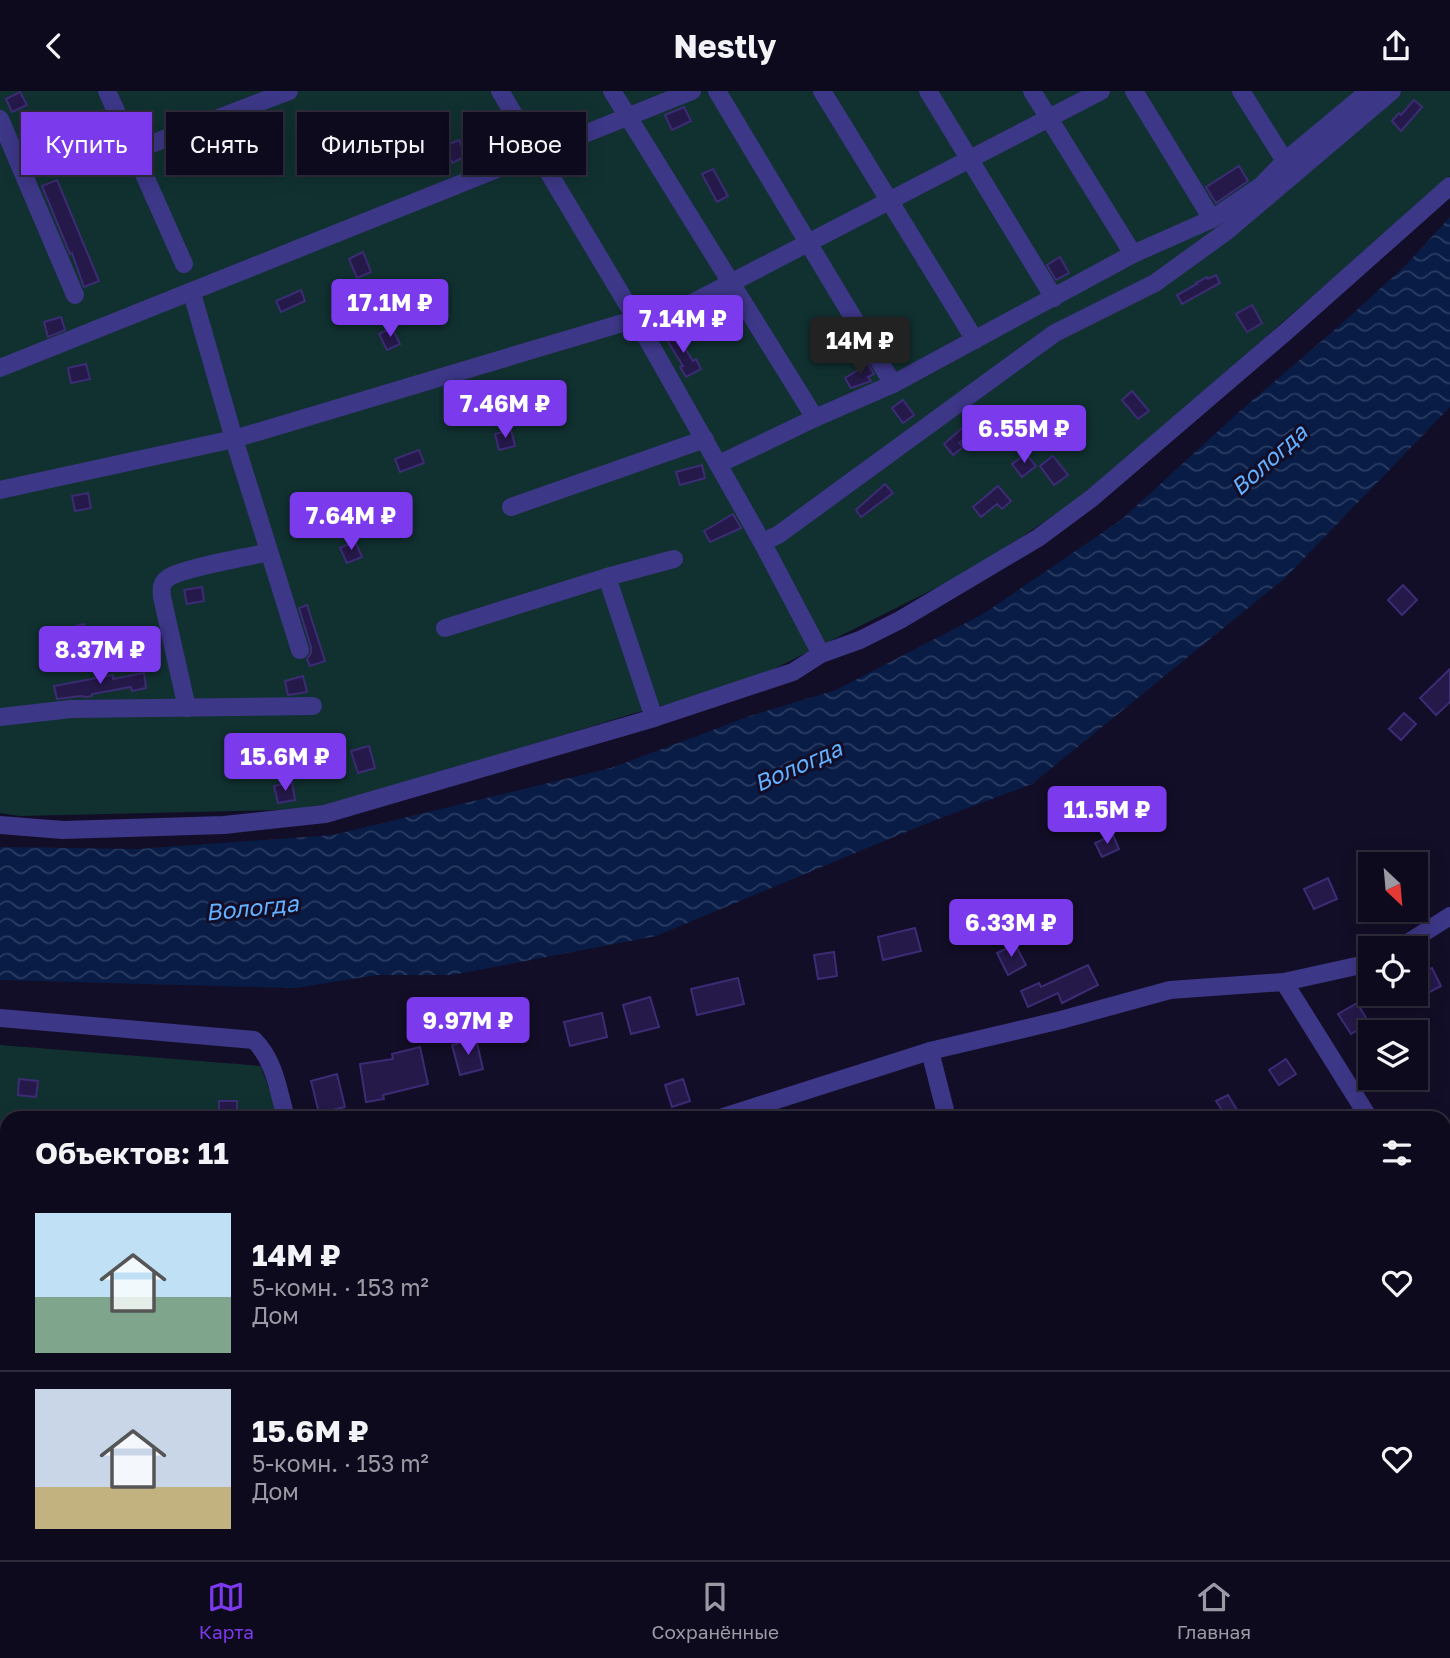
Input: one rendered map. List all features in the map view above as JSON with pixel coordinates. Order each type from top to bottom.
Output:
[{"type":"street","points":[[107,91],[116,112]]},
{"type":"street","points":[[152,144],[289,91]]},
{"type":"street","points":[[500,91],[512,112]]},
{"type":"street","points":[[612,91],[815,418]]},
{"type":"street","points":[[586,135],[692,91]]},
{"type":"street","points":[[717,91],[893,384]]},
{"type":"street","points":[[822,91],[975,340]]},
{"type":"street","points":[[928,91],[1054,298]]},
{"type":"street","points":[[1032,91],[1133,254]]},
{"type":"street","points":[[0,490],[234,439],[639,324],[732,284],[809,241],[890,202],[1101,91]]},
{"type":"street","points":[[1134,91],[1212,219]]},
{"type":"street","points":[[1241,91],[1284,161]]},
{"type":"street","points":[[762,542],[778,535],[1055,333],[1155,283],[1217,239],[1392,91]]},
{"type":"street","points":[[719,464],[893,384],[1133,254],[1212,219],[1261,186],[1284,161],[1358,95]]},
{"type":"street","points":[[0,119],[75,295]]},
{"type":"street","points":[[144,175],[184,264]]},
{"type":"street","points":[[0,368],[487,175]]},
{"type":"street","points":[[549,175],[705,439],[821,654]]},
{"type":"street","points":[[0,825],[63,830],[224,825],[325,814],[654,718],[793,672],[821,654],[860,640],[900,621],[1038,538],[1092,498],[1288,330],[1450,186]]},
{"type":"street","points":[[192,293],[300,650]]},
{"type":"street","points":[[511,507],[705,439]]},
{"type":"street","points":[[187,708],[162,597],[163,582],[177,573],[269,552]]},
{"type":"street","points":[[445,628],[674,559]]},
{"type":"street","points":[[607,577],[654,718]]},
{"type":"street","points":[[0,717],[71,709],[313,706]]},
{"type":"street","points":[[1418,936],[1450,916]]},
{"type":"street","points":[[742,1111],[930,1051],[1061,1020],[1170,990],[1284,982],[1358,966]]},
{"type":"street","points":[[1284,982],[1365,1111]]},
{"type":"street","points":[[0,1018],[254,1040],[271,1063],[284,1111]]},
{"type":"street","points":[[930,1051],[945,1111]]},
{"type":"green space","points":[[0,91],[1450,91],[1450,176],[1087,493],[974,569],[748,682],[635,713],[322,809],[20,816],[0,813]]},
{"type":"green space","points":[[0,1045],[261,1066],[277,1111],[0,1111]]},
{"type":"water","name":"Вологда","points":[[1450,217],[1450,407],[1285,578],[1032,784],[925,824],[656,936],[452,975],[377,975],[295,988],[0,980],[0,847],[138,849],[333,835],[611,768],[750,716],[836,690],[983,614],[1121,520],[1407,264]]},
{"type":"building","points":[[20,92],[27,105],[12,112],[6,99]]},
{"type":"building","points":[[1414,100],[1422,107],[1401,131],[1392,121]]},
{"type":"building","points":[[684,107],[691,121],[672,130],[665,115]]},
{"type":"building","points":[[459,140],[463,158],[452,163],[449,144]]},
{"type":"building","points":[[1239,166],[1248,181],[1216,203],[1206,187]]},
{"type":"building","points":[[713,169],[728,196],[717,202],[702,174]]},
{"type":"building","points":[[57,180],[99,281],[84,287],[42,186]]},
{"type":"building","points":[[363,252],[371,272],[357,278],[349,259]]},
{"type":"building","points":[[1060,257],[1069,273],[1056,280],[1047,265]]},
{"type":"building","points":[[1216,275],[1220,283],[1182,304],[1177,295],[1207,277],[1208,279]]},
{"type":"building","points":[[301,290],[305,301],[281,312],[276,301]]},
{"type":"building","points":[[1252,305],[1262,323],[1247,332],[1236,314]]},
{"type":"building","points":[[61,317],[65,330],[48,337],[44,322]]},
{"type":"building","points":[[392,328],[400,344],[387,350],[379,334]]},
{"type":"building","points":[[674,331],[701,369],[686,377],[680,367],[683,366],[665,337]]},
{"type":"building","points":[[86,364],[90,379],[71,383],[68,368]]},
{"type":"building","points":[[868,364],[874,374],[868,377],[871,381],[851,388],[845,378]]},
{"type":"building","points":[[1132,391],[1149,411],[1138,419],[1122,400]]},
{"type":"building","points":[[903,400],[914,415],[903,423],[892,408]]},
{"type":"building","points":[[971,420],[977,429],[959,443],[963,447],[953,455],[944,444]]},
{"type":"building","points":[[511,430],[515,446],[499,450],[495,434]]},
{"type":"building","points":[[419,450],[424,463],[400,472],[395,459]]},
{"type":"building","points":[[1026,454],[1036,466],[1022,477],[1012,464]]},
{"type":"building","points":[[1053,456],[1068,475],[1054,485],[1040,466]]},
{"type":"building","points":[[702,465],[705,478],[680,485],[676,472]]},
{"type":"building","points":[[885,484],[893,493],[861,517],[856,510]]},
{"type":"building","points":[[998,486],[1011,501],[1002,509],[997,504],[981,517],[973,507]]},
{"type":"building","points":[[88,493],[91,508],[75,511],[72,496]]},
{"type":"building","points":[[733,514],[741,528],[710,542],[704,531]]},
{"type":"building","points":[[355,541],[362,557],[347,563],[340,548]]},
{"type":"building","points":[[1403,585],[1417,600],[1402,615],[1388,600]]},
{"type":"building","points":[[202,587],[204,601],[187,604],[184,590]]},
{"type":"building","points":[[307,605],[325,661],[310,666],[307,659],[311,647],[299,608]]},
{"type":"building","points":[[84,624],[94,657],[83,660],[76,626]]},
{"type":"building","points":[[1450,669],[1450,702],[1436,715],[1420,698]]},
{"type":"building","points":[[144,673],[146,688],[132,691],[131,687],[86,697],[57,699],[54,686],[113,675],[113,679]]},
{"type":"building","points":[[303,676],[307,692],[288,695],[285,681]]},
{"type":"building","points":[[1404,713],[1416,724],[1401,740],[1389,729]]},
{"type":"building","points":[[369,746],[375,768],[358,773],[351,751]]},
{"type":"building","points":[[292,782],[295,800],[278,803],[274,786]]},
{"type":"building","points":[[1113,835],[1119,849],[1102,857],[1095,843]]},
{"type":"building","points":[[1328,878],[1337,899],[1314,909],[1304,889]]},
{"type":"building","points":[[915,928],[921,951],[883,960],[878,937]]},
{"type":"building","points":[[1015,944],[1026,965],[1008,975],[997,953]]},
{"type":"building","points":[[834,952],[837,976],[818,979],[814,955]]},
{"type":"building","points":[[1088,965],[1098,985],[1062,1003],[1058,993],[1028,1007],[1021,991],[1039,983],[1041,987]]},
{"type":"building","points":[[1432,968],[1441,986],[1428,993],[1428,970]]},
{"type":"building","points":[[738,978],[744,1004],[697,1015],[691,989]]},
{"type":"building","points":[[650,997],[659,1027],[631,1034],[623,1005]]},
{"type":"building","points":[[1357,1003],[1367,1020],[1358,1020],[1358,1030],[1351,1034],[1338,1014]]},
{"type":"building","points":[[602,1013],[607,1037],[570,1046],[564,1022]]},
{"type":"building","points":[[476,1039],[483,1069],[460,1075],[452,1045]]},
{"type":"building","points":[[420,1047],[428,1084],[383,1095],[384,1099],[366,1102],[360,1064],[393,1059],[392,1054]]},
{"type":"building","points":[[1286,1059],[1296,1074],[1279,1085],[1269,1070]]},
{"type":"building","points":[[337,1074],[345,1107],[318,1111],[311,1081]]},
{"type":"building","points":[[19,1079],[38,1081],[36,1097],[18,1095]]},
{"type":"building","points":[[683,1079],[690,1101],[672,1107],[665,1085]]},
{"type":"building","points":[[1228,1095],[1238,1111],[1222,1111],[1216,1101]]},
{"type":"building","points":[[219,1101],[237,1101],[237,1111],[219,1111]]}]
